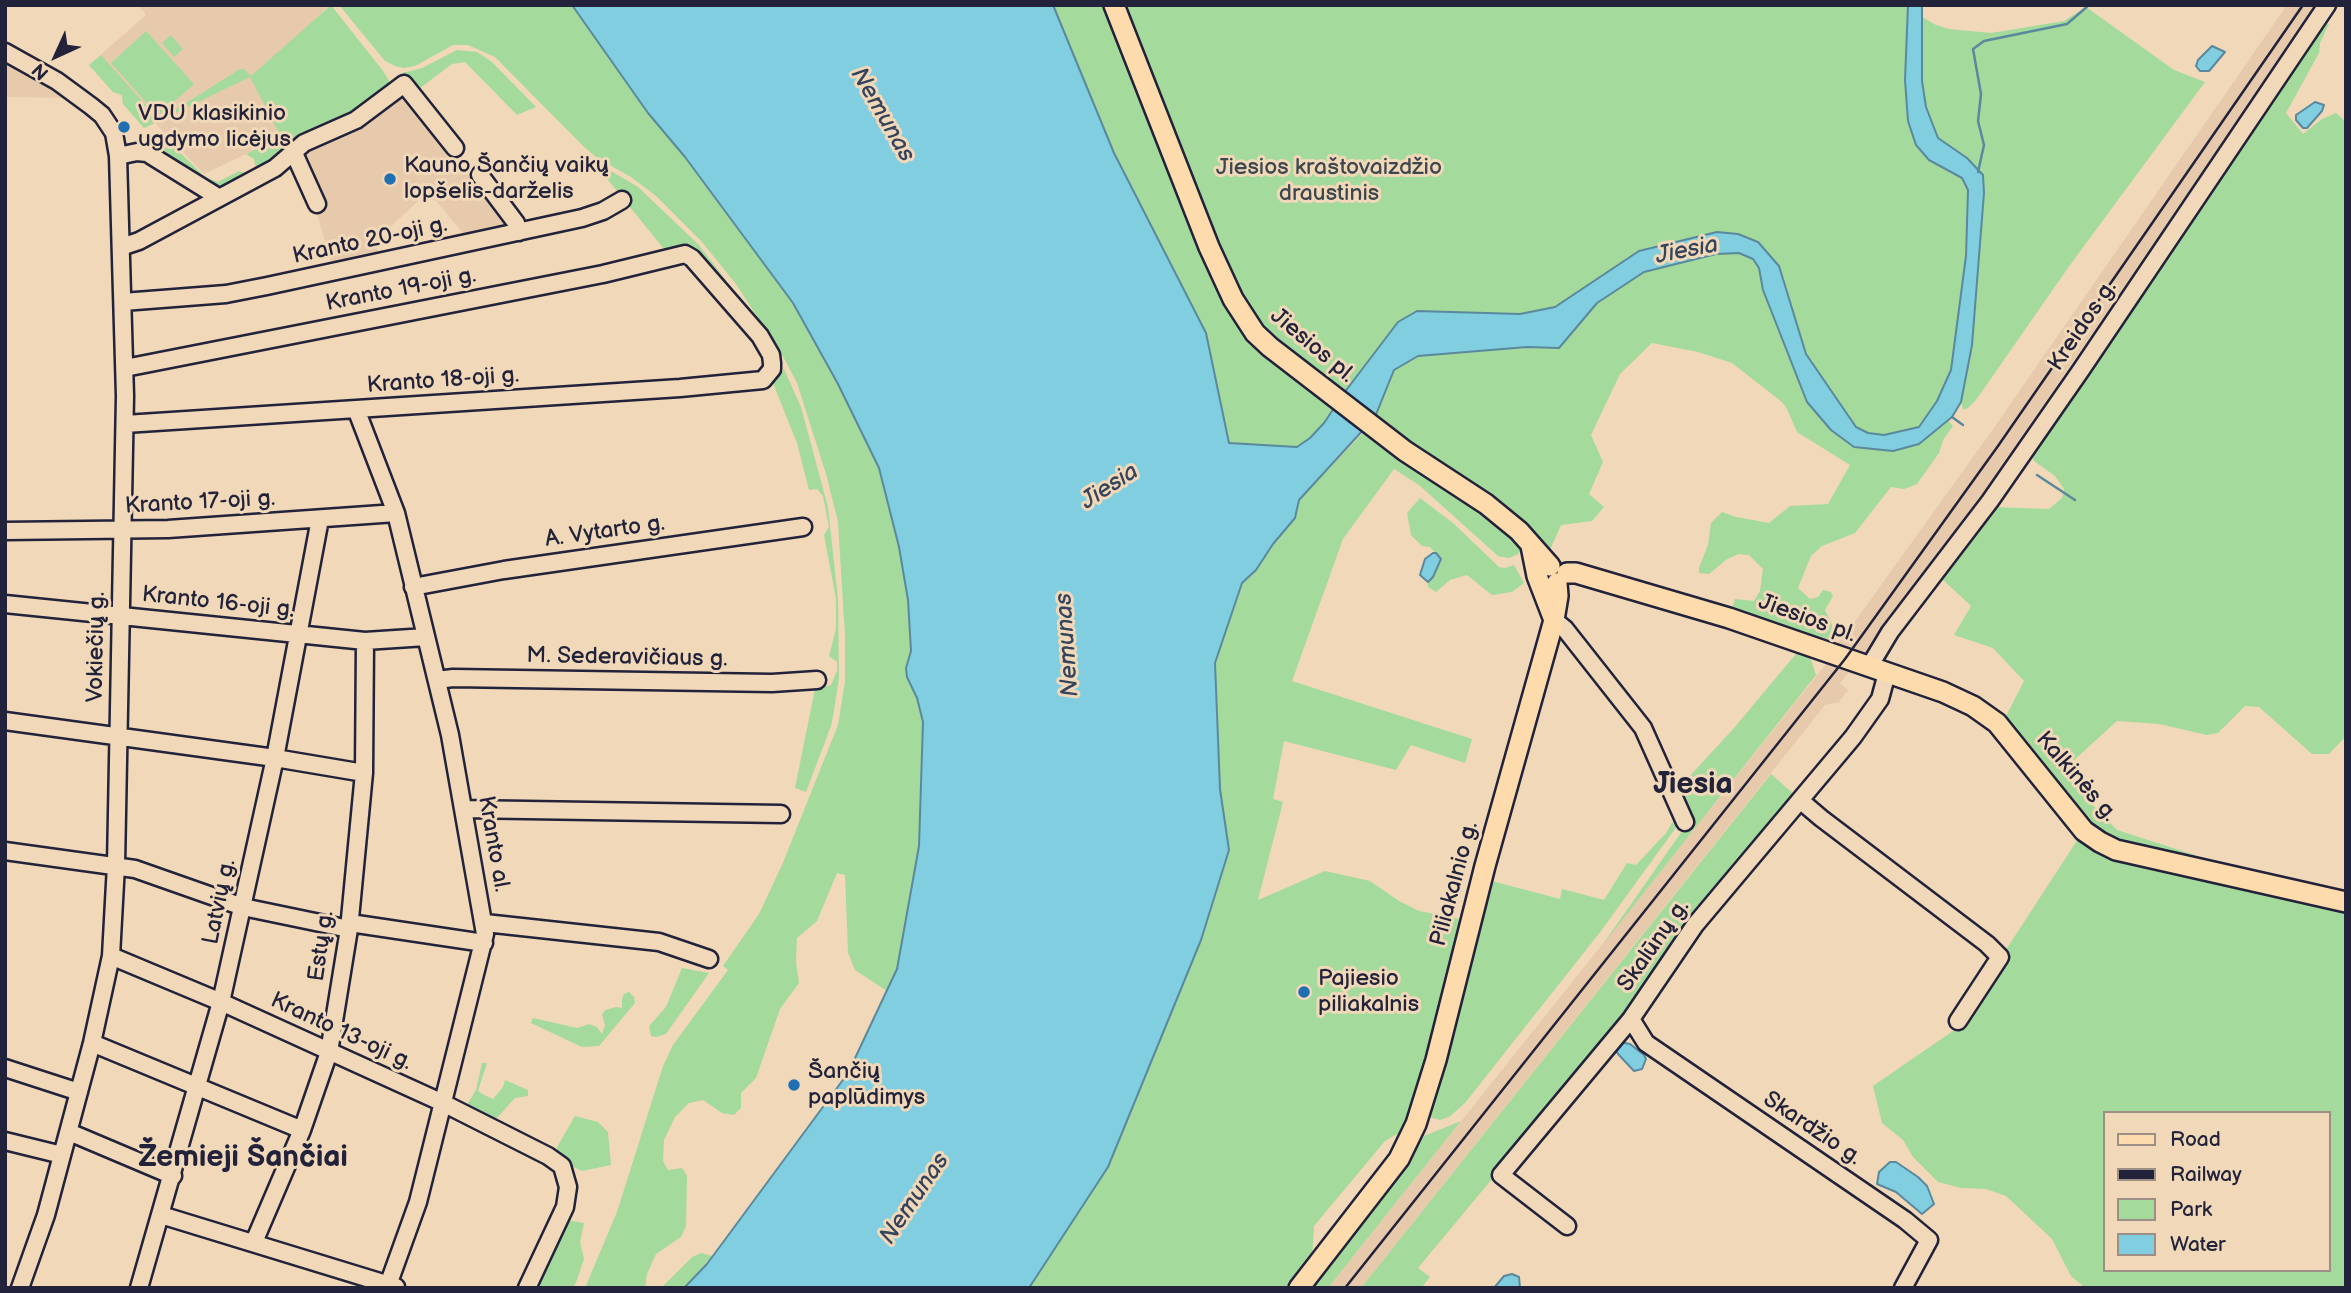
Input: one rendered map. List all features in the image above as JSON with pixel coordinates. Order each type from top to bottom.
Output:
[{"type":"main road","name":"Jiesios pl.","points":[[1114,5],[1182,183],[1224,281],[1255,333],[1378,431],[1486,504],[1519,531],[1558,574],[1576,573],[1729,618],[1878,670]]},
{"type":"main road","points":[[1531,545],[1537,576],[1553,620]]},
{"type":"main road","name":"Piliakalnio g.","points":[[1299,1288],[1399,1158],[1416,1124],[1436,1060],[1484,869],[1553,620],[1558,596],[1558,574]]},
{"type":"main road","name":"Kalkinės g.","points":[[1878,670],[1943,692],[1973,706],[1997,723],[2084,831],[2116,850],[2346,902]]},
{"type":"street","name":"Kreidos g.","points":[[1878,670],[1890,632],[1990,502],[2326,5]]},
{"type":"street","name":"Vokiečių g.","points":[[5,52],[57,82],[102,115],[114,133],[118,156],[125,368],[116,865],[111,956],[69,1132],[46,1215],[20,1288]]},
{"type":"street","points":[[121,247],[139,241],[275,167],[304,143],[356,120],[404,84],[456,148]]},
{"type":"street","points":[[118,156],[147,153],[218,197]]},
{"type":"street","points":[[294,153],[317,204]]},
{"type":"street","points":[[480,175],[516,223],[519,232]]},
{"type":"street","name":"Kranto 20-oji g.","points":[[123,302],[226,294],[582,218],[603,211],[622,200]]},
{"type":"street","name":"Kranto 19-oji g.","points":[[125,368],[603,274],[685,254],[692,258],[760,337],[771,355],[772,363],[772,369],[764,380]]},
{"type":"street","name":"Kranto 18-oji g.","points":[[125,424],[680,388],[764,380]]},
{"type":"street","name":"Kranto al.","points":[[356,409],[396,513],[437,680],[485,923],[484,943],[418,1202],[392,1286]]},
{"type":"street","name":"Kranto 17-oji g.","points":[[5,531],[122,530],[396,513]]},
{"type":"street","name":"Latvių g.","points":[[141,1287],[221,1002],[275,758],[320,519]]},
{"type":"street","name":"A. Vytarto g.","points":[[413,587],[504,570],[803,527]]},
{"type":"street","name":"Kranto 16-oji g.","points":[[5,604],[365,641],[426,637]]},
{"type":"street","points":[[1553,620],[1565,629],[1643,728],[1685,822]]},
{"type":"street","name":"Estų g.","points":[[254,1242],[302,1130],[329,1052],[349,926],[363,773],[365,641]]},
{"type":"street","name":"Skalūnų g.","points":[[1567,1226],[1501,1175],[1631,1019],[1695,925],[1801,801],[1870,714],[1880,699],[1878,670]]},
{"type":"street","name":"M. Sederavičiaus g.","points":[[437,680],[453,678],[772,683],[817,680]]},
{"type":"street","points":[[5,721],[275,758],[363,773]]},
{"type":"street","points":[[1801,801],[1987,944],[2000,957],[1958,1021]]},
{"type":"street","points":[[463,809],[781,814]]},
{"type":"street","points":[[5,851],[135,869],[243,907],[349,926],[484,943]]},
{"type":"street","points":[[485,923],[659,942],[709,958]]},
{"type":"street","name":"Kranto 13-oji g.","points":[[111,956],[221,1002],[443,1103],[548,1156],[562,1166],[568,1187],[565,1207],[527,1288]]},
{"type":"street","name":"Skardžio g.","points":[[1631,1019],[1646,1043],[1905,1220],[1929,1240],[1903,1288]]},
{"type":"street","points":[[92,1043],[302,1130]]},
{"type":"street","points":[[5,1068],[79,1093]]},
{"type":"street","points":[[69,1132],[173,1176]]},
{"type":"street","points":[[5,1141],[62,1155]]},
{"type":"street","points":[[161,1215],[392,1286]]},
{"type":"shaded area","points":[[138,5],[329,5],[308,27],[281,137],[204,174],[155,123],[144,128],[123,104],[122,95],[113,92],[89,65],[146,15]]},
{"type":"shaded area","points":[[2287,5],[2317,5],[1982,494],[1863,657],[1837,649],[1836,643],[1843,638],[1991,432]]},
{"type":"shaded area","points":[[5,58],[37,75],[68,98],[5,97]]},
{"type":"shaded area","name":"Kauno Šančių vaikų lopšelis-darželis","points":[[403,97],[513,229],[468,239],[436,201],[423,196],[376,241],[379,259],[333,267],[298,153],[361,125]]},
{"type":"shaded area","points":[[1830,659],[1852,669],[1840,683],[1848,690],[1839,702],[1825,705],[1361,1288],[1328,1288]]},
{"type":"green space","points":[[331,5],[383,71],[389,86],[362,113],[324,130],[318,127],[289,141],[274,163],[256,171],[254,159],[246,154],[281,137],[250,77],[144,128],[123,104],[122,95],[113,92],[89,65],[101,55],[159,120],[240,69],[244,69],[251,76]]},
{"type":"green space","points":[[339,5],[572,5],[648,113],[685,157],[793,303],[838,384],[879,468],[899,547],[908,600],[911,651],[907,677],[917,698],[923,722],[919,846],[897,969],[887,991],[855,970],[848,953],[845,875],[837,873],[817,921],[797,938],[799,983],[780,1009],[756,1078],[741,1093],[741,1108],[734,1115],[722,1113],[703,1100],[689,1103],[675,1117],[664,1140],[663,1161],[668,1170],[682,1168],[687,1176],[686,1226],[681,1237],[656,1254],[647,1274],[645,1288],[585,1288],[617,1212],[663,1066],[673,1045],[728,970],[723,966],[759,914],[782,865],[838,725],[845,681],[845,636],[838,522],[797,383],[736,284],[702,242],[656,196],[631,177],[597,158],[582,145],[495,57],[468,45],[453,45],[415,66],[395,66],[385,61]]},
{"type":"green space","name":"Jiesios kraštovaizdžio draustinis","points":[[1053,5],[1916,5],[1917,105],[1930,137],[1977,177],[1956,389],[1920,432],[1864,440],[1820,402],[1773,268],[1747,246],[1674,249],[1571,311],[1417,334],[1322,452],[1229,443],[1206,333],[1114,153]]},
{"type":"green space","points":[[2086,7],[2174,70],[2205,82],[2070,265],[1976,400],[1963,410],[1961,402],[1972,345],[1984,193],[1967,158],[1938,138],[1926,107],[1922,81],[1922,17],[1949,29],[1991,33],[2064,21]]},
{"type":"green space","points":[[2323,21],[2329,24],[2320,43],[2319,53],[2286,113],[2303,134],[2322,119],[2336,113],[2346,122],[2346,736],[2329,754],[2312,754],[2259,707],[2245,706],[2218,733],[2207,735],[2159,724],[2117,721],[2061,772],[2117,830],[2232,867],[2107,840],[2091,830],[2003,722],[2024,681],[1993,648],[1954,635],[1971,606],[1940,577],[1994,507],[2049,509],[2062,498],[2064,489],[2055,476],[2034,461],[2032,452]]},
{"type":"green space","points":[[146,31],[194,84],[158,116],[111,63]]},
{"type":"green space","points":[[171,35],[183,49],[174,57],[162,43]]},
{"type":"green space","points":[[457,50],[477,52],[492,62],[536,107],[517,115],[465,62],[452,64],[416,91],[402,73],[422,68]]},
{"type":"green space","points":[[166,139],[205,177],[218,182],[239,171],[245,173],[245,178],[220,192],[155,151],[154,146]]},
{"type":"green space","points":[[591,159],[638,187],[699,245],[744,304],[768,342],[692,249],[668,254]]},
{"type":"green space","points":[[1739,253],[1753,258],[1759,268],[1763,290],[1807,402],[1831,430],[1854,447],[1919,444],[1948,420],[1953,426],[1943,440],[1939,453],[1917,484],[1904,489],[1891,487],[1855,533],[1822,546],[1811,556],[1798,588],[1810,599],[1818,597],[1823,590],[1831,592],[1833,596],[1825,610],[1832,624],[1829,639],[1730,614],[1735,599],[1754,601],[1760,591],[1763,569],[1749,555],[1739,554],[1727,559],[1709,574],[1699,573],[1708,545],[1711,523],[1722,512],[1769,523],[1790,506],[1828,504],[1850,465],[1797,432],[1782,402],[1732,363],[1698,352],[1652,343],[1620,374],[1591,435],[1603,462],[1589,494],[1604,507],[1592,521],[1561,525],[1550,550],[1501,506],[1375,417],[1394,370],[1418,356],[1527,347],[1559,348],[1597,303],[1644,272],[1716,254]]},
{"type":"green space","points":[[784,369],[801,407],[828,507],[838,599],[839,678],[834,711],[806,792],[795,788],[815,689],[831,685],[837,671],[837,662],[829,656],[836,629],[836,599],[824,535],[829,527],[823,496],[817,489],[809,490],[797,443],[773,383]]},
{"type":"green space","points":[[1364,432],[1399,460],[1438,481],[1517,536],[1522,548],[1518,554],[1509,558],[1498,556],[1419,485],[1394,469],[1343,539],[1292,681],[1472,739],[1465,763],[1411,745],[1396,770],[1284,741],[1273,799],[1283,802],[1258,900],[1325,871],[1370,881],[1419,911],[1465,920],[1428,1067],[1404,1130],[1385,1141],[1314,1226],[1312,1259],[1291,1288],[1029,1288],[1108,1167],[1201,940],[1229,850],[1220,789],[1215,663],[1242,583],[1256,570],[1295,518],[1299,500]]},
{"type":"green space","points":[[1420,498],[1453,523],[1499,567],[1514,565],[1524,583],[1512,592],[1492,595],[1467,575],[1450,580],[1436,592],[1428,587],[1440,559],[1430,547],[1422,546],[1411,535],[1407,513]]},
{"type":"green space","points":[[1800,649],[1811,660],[1816,675],[1601,947],[1687,824],[1676,791],[1734,728]]},
{"type":"green space","points":[[1771,774],[1796,796],[1615,1031],[1418,1268],[1430,1277],[1421,1288],[1361,1288]]},
{"type":"green space","points":[[1678,813],[1680,822],[1601,931],[1465,1103],[1449,1117],[1440,1120],[1429,1117],[1427,1114],[1488,880],[1560,899],[1562,889],[1604,900],[1627,863],[1636,865],[1666,833]]},
{"type":"green space","points":[[2080,836],[2346,909],[2346,1288],[2083,1286],[2071,1276],[2052,1239],[2006,1196],[1986,1189],[1961,1188],[1938,1182],[1913,1157],[1903,1140],[1882,1123],[1873,1086],[1953,1031]]},
{"type":"green space","points":[[682,968],[709,973],[666,1034],[651,1036],[649,1026],[666,1007]]},
{"type":"green space","points":[[629,992],[635,1003],[599,1046],[582,1047],[531,1023],[533,1018],[577,1028],[589,1024],[597,1027],[602,1034],[605,1025],[602,1015],[605,1010],[622,1008],[624,994]]},
{"type":"green space","points":[[482,1063],[487,1063],[478,1091],[484,1095],[493,1099],[505,1080],[528,1090],[528,1096],[515,1098],[495,1120],[464,1110],[476,1090]]},
{"type":"green space","points":[[575,1116],[598,1122],[608,1132],[611,1165],[582,1171],[567,1164],[558,1154],[557,1147]]},
{"type":"green space","points":[[1461,1121],[1328,1288],[1308,1288],[1406,1165],[1424,1136]]},
{"type":"green space","points":[[567,1220],[584,1223],[580,1242],[584,1259],[573,1288],[530,1288]]},
{"type":"green space","points":[[701,1253],[713,1256],[684,1288],[661,1288],[692,1257]]},
{"type":"water","name":"Nemunas","points":[[572,5],[1053,5],[1114,153],[1206,333],[1229,443],[1297,447],[1324,423],[1398,322],[1417,311],[1520,314],[1555,307],[1639,251],[1717,232],[1738,234],[1758,242],[1779,266],[1806,354],[1856,427],[1868,433],[1884,435],[1919,427],[1937,401],[1951,370],[1966,256],[1968,190],[1962,178],[1929,160],[1916,145],[1908,121],[1905,80],[1908,5],[1922,5],[1922,81],[1926,107],[1938,138],[1967,158],[1983,175],[1984,193],[1972,345],[1961,402],[1952,417],[1919,444],[1893,451],[1854,447],[1831,430],[1807,402],[1763,290],[1759,268],[1753,259],[1739,253],[1716,254],[1644,272],[1597,303],[1559,348],[1527,347],[1418,356],[1394,370],[1375,417],[1299,500],[1295,518],[1256,570],[1242,583],[1215,663],[1220,789],[1229,850],[1201,940],[1108,1167],[1029,1288],[684,1288],[707,1264],[848,1073],[897,969],[919,846],[923,722],[917,698],[907,677],[906,668],[911,651],[908,600],[899,547],[879,468],[838,384],[793,303],[685,157],[648,113]]},
{"type":"water","points":[[2212,46],[2225,52],[2209,71],[2200,71],[2196,66],[2198,60]]},
{"type":"water","points":[[2315,102],[2324,105],[2322,111],[2307,128],[2303,128],[2296,120],[2296,115]]},
{"type":"water","points":[[1433,553],[1441,559],[1428,582],[1420,575],[1425,559]]},
{"type":"water","points":[[1620,1042],[1630,1044],[1644,1055],[1646,1059],[1642,1069],[1634,1071],[1618,1054],[1615,1049]]},
{"type":"water","points":[[1890,1162],[1896,1162],[1927,1186],[1934,1204],[1922,1214],[1896,1192],[1877,1184],[1879,1172]]},
{"type":"water","points":[[1512,1274],[1519,1277],[1520,1288],[1494,1288],[1504,1276]]},
{"type":"waterway","points":[[1978,172],[1984,145],[1978,121],[1981,94],[1973,49],[1984,41],[2067,24],[2089,5]]},
{"type":"waterway","points":[[1952,417],[1963,425]]},
{"type":"waterway","points":[[2037,475],[2075,500]]},
{"type":"railway","points":[[1345,1288],[1845,659],[1998,446],[2303,5]]},
{"type":"place","name":"VDU klasikinio ugdymo licėjus","points":[[124,127]]},
{"type":"place","name":"Kauno Šančių vaikų lopšelis-darželis","points":[[390,179]]},
{"type":"place","name":"Pajiesio piliakalnis","points":[[1304,992]]},
{"type":"place","name":"Šančių paplūdimys","points":[[794,1085]]},
{"type":"district","name":"Jiesia","points":[[1693,785]]},
{"type":"district","name":"Žemieji Šančiai","points":[[243,1158]]}]
